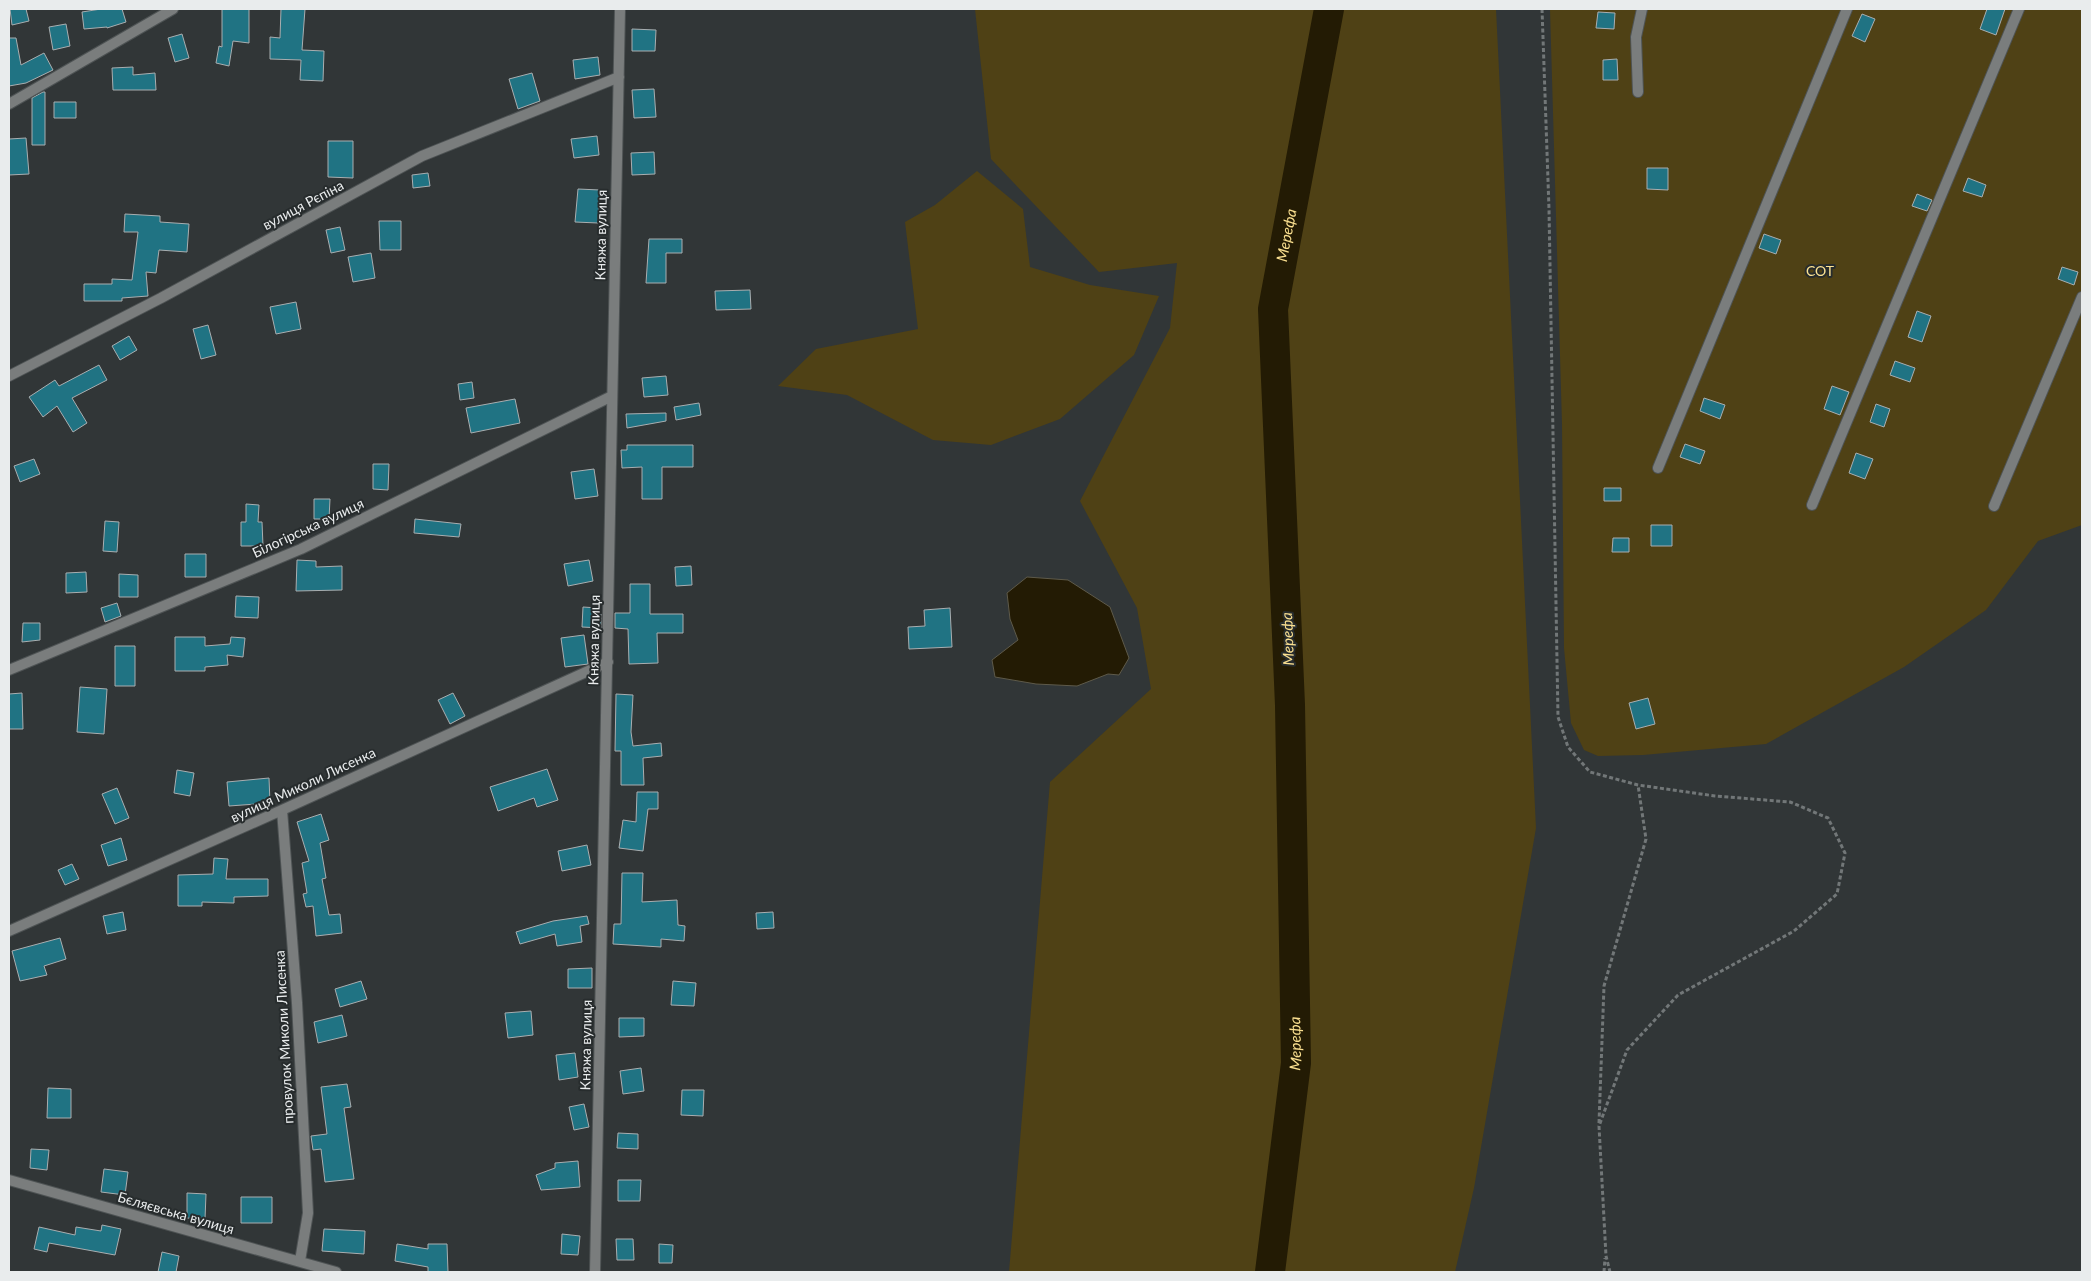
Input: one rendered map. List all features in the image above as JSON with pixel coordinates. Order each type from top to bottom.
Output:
[{"type":"street","points":[[9,104],[173,9]]},
{"type":"street","name":"Княжа вулиця","points":[[595,1272],[620,9]]},
{"type":"street","points":[[1638,92],[1636,37],[1642,9]]},
{"type":"street","points":[[1658,468],[1847,9]]},
{"type":"street","points":[[1812,505],[2019,9]]},
{"type":"street","name":"вулиця Рєпіна","points":[[9,376],[161,298],[422,156],[619,77]]},
{"type":"street","points":[[1994,506],[2082,296]]},
{"type":"street","name":"Білогірська вулиця","points":[[9,670],[301,549],[612,396]]},
{"type":"street","name":"вулиця Миколи Лисенка","points":[[9,931],[608,662]]},
{"type":"street","name":"провулок Миколи Лисенка","points":[[282,810],[297,1003],[308,1213],[300,1261]]},
{"type":"street","name":"Бєляєвська вулиця","points":[[9,1180],[336,1272]]},
{"type":"path","points":[[1542,9],[1549,219],[1558,717],[1568,747],[1590,772],[1638,784],[1715,796],[1790,802],[1828,818],[1844,853],[1837,894],[1794,931],[1678,995],[1627,1050],[1599,1126]]},
{"type":"path","points":[[1604,1272],[1606,1256],[1599,1126],[1604,986],[1646,839],[1638,784]]},
{"type":"path","points":[[1606,1256],[1610,1272]]},
{"type":"green space","points":[[975,9],[1496,9],[1536,828],[1474,1188],[1455,1272],[1009,1272],[1050,782],[1151,689],[1137,608],[1080,501],[1170,328],[1177,263],[1099,272],[991,159]]},
{"type":"green space","name":"СОТ","points":[[1550,9],[2082,9],[2082,525],[2038,541],[1986,610],[1904,667],[1766,744],[1643,755],[1598,756],[1584,750],[1571,723],[1564,648],[1562,424]]},
{"type":"green space","points":[[977,171],[1023,209],[1030,267],[1090,285],[1159,296],[1134,355],[1060,419],[991,445],[933,440],[847,395],[778,386],[816,349],[918,329],[905,222],[935,205]]},
{"type":"shaded area","points":[[1027,577],[1068,580],[1110,607],[1129,658],[1119,675],[1108,674],[1077,686],[1036,684],[995,677],[992,660],[1018,640],[1010,619],[1007,593]]},
{"type":"building","points":[[10,9],[26,9],[29,21],[12,25]]},
{"type":"building","points":[[101,9],[122,9],[126,22],[107,28],[84,29],[82,12]]},
{"type":"building","points":[[222,9],[249,9],[249,43],[233,41],[229,66],[216,63],[219,46],[222,47]]},
{"type":"building","points":[[281,9],[305,9],[302,50],[324,51],[323,81],[300,80],[301,60],[270,59],[270,37],[280,38]]},
{"type":"building","points":[[1987,9],[2005,9],[1996,35],[1980,29]]},
{"type":"building","points":[[1598,12],[1615,13],[1614,29],[1596,28]]},
{"type":"building","points":[[1862,14],[1875,19],[1865,42],[1852,36]]},
{"type":"building","points":[[66,24],[70,46],[53,50],[49,27]]},
{"type":"building","points":[[632,29],[656,30],[655,51],[632,51]]},
{"type":"building","points":[[182,34],[189,58],[175,62],[168,38]]},
{"type":"building","points":[[9,38],[16,38],[21,65],[44,53],[53,70],[26,83],[9,86]]},
{"type":"building","points":[[598,57],[600,75],[575,79],[573,60]]},
{"type":"building","points":[[1617,59],[1618,80],[1603,80],[1603,60]]},
{"type":"building","points":[[133,67],[133,75],[155,73],[156,90],[113,90],[112,68]]},
{"type":"building","points":[[532,73],[540,101],[518,109],[509,79]]},
{"type":"building","points":[[654,89],[656,117],[634,118],[632,90]]},
{"type":"building","points":[[45,92],[45,145],[32,145],[32,98]]},
{"type":"building","points":[[54,102],[76,102],[76,118],[54,118]]},
{"type":"building","points":[[597,136],[599,155],[574,158],[571,139]]},
{"type":"building","points":[[26,138],[29,174],[9,175],[9,139]]},
{"type":"building","points":[[328,141],[353,141],[353,178],[328,177]]},
{"type":"building","points":[[654,152],[655,174],[632,175],[631,153]]},
{"type":"building","points":[[1647,168],[1668,168],[1668,190],[1647,189]]},
{"type":"building","points":[[428,173],[430,186],[413,188],[412,175]]},
{"type":"building","points":[[1968,178],[1986,185],[1982,197],[1963,191]]},
{"type":"building","points":[[578,189],[600,190],[598,223],[575,222]]},
{"type":"building","points":[[1917,194],[1932,200],[1927,211],[1912,206]]},
{"type":"building","points":[[125,214],[160,216],[160,222],[189,224],[187,252],[159,250],[156,273],[146,272],[148,296],[122,298],[122,301],[84,301],[84,284],[112,284],[112,279],[132,280],[138,232],[124,232]]},
{"type":"building","points":[[379,221],[401,221],[401,250],[380,250]]},
{"type":"building","points":[[340,227],[345,250],[331,253],[326,230]]},
{"type":"building","points":[[1764,234],[1781,240],[1776,254],[1759,248]]},
{"type":"building","points":[[649,239],[682,239],[682,253],[666,253],[666,283],[646,283]]},
{"type":"building","points":[[371,253],[375,278],[353,282],[348,257]]},
{"type":"building","points":[[2062,267],[2078,272],[2074,285],[2058,279]]},
{"type":"building","points":[[750,290],[751,309],[716,310],[715,291]]},
{"type":"building","points":[[296,302],[301,329],[276,334],[270,307]]},
{"type":"building","points":[[1917,311],[1931,316],[1922,342],[1908,337]]},
{"type":"building","points":[[208,325],[216,355],[201,359],[193,329]]},
{"type":"building","points":[[129,336],[137,350],[120,360],[112,346]]},
{"type":"building","points":[[1895,361],[1915,368],[1910,382],[1890,375]]},
{"type":"building","points":[[99,365],[107,380],[72,398],[87,423],[73,432],[57,406],[43,417],[29,397],[55,380],[59,386]]},
{"type":"building","points":[[666,376],[668,395],[644,397],[642,378]]},
{"type":"building","points":[[472,382],[474,398],[460,400],[458,384]]},
{"type":"building","points":[[1832,386],[1849,392],[1840,415],[1824,409]]},
{"type":"building","points":[[1704,398],[1725,405],[1720,419],[1700,411]]},
{"type":"building","points":[[515,399],[520,423],[471,433],[466,408]]},
{"type":"building","points":[[699,403],[701,415],[676,420],[674,407]]},
{"type":"building","points":[[1876,404],[1890,409],[1884,427],[1870,422]]},
{"type":"building","points":[[666,413],[666,421],[627,428],[626,414]]},
{"type":"building","points":[[1685,444],[1705,451],[1700,464],[1680,457]]},
{"type":"building","points":[[627,445],[693,445],[693,467],[662,467],[662,499],[642,499],[642,467],[622,468],[621,450],[627,450]]},
{"type":"building","points":[[1856,453],[1873,459],[1865,479],[1849,473]]},
{"type":"building","points":[[34,459],[40,474],[20,482],[14,466]]},
{"type":"building","points":[[373,464],[389,464],[388,490],[373,489]]},
{"type":"building","points":[[594,469],[598,496],[575,499],[571,472]]},
{"type":"building","points":[[1604,488],[1621,488],[1621,501],[1604,501]]},
{"type":"building","points":[[314,499],[330,499],[329,519],[314,519]]},
{"type":"building","points":[[246,504],[259,505],[258,522],[262,522],[263,546],[241,546],[241,522],[246,522]]},
{"type":"building","points":[[415,519],[461,524],[459,537],[414,533]]},
{"type":"building","points":[[105,521],[119,522],[117,552],[103,551]]},
{"type":"building","points":[[1651,525],[1672,525],[1672,546],[1651,546]]},
{"type":"building","points":[[1613,538],[1629,538],[1629,552],[1612,552]]},
{"type":"building","points":[[185,554],[206,554],[206,577],[185,577]]},
{"type":"building","points":[[297,560],[316,561],[316,567],[342,566],[342,590],[296,591]]},
{"type":"building","points":[[589,560],[593,581],[568,586],[564,564]]},
{"type":"building","points":[[691,566],[692,585],[676,586],[675,567]]},
{"type":"building","points":[[86,572],[87,592],[66,593],[66,573]]},
{"type":"building","points":[[119,574],[138,575],[138,597],[119,597]]},
{"type":"building","points":[[630,584],[650,584],[650,614],[683,614],[683,633],[657,633],[658,663],[629,664],[628,629],[615,628],[615,613],[630,613]]},
{"type":"building","points":[[236,596],[259,597],[258,618],[235,617]]},
{"type":"building","points":[[117,603],[121,616],[105,622],[101,608]]},
{"type":"building","points":[[583,607],[598,608],[598,614],[601,614],[601,628],[582,627]]},
{"type":"building","points":[[950,608],[952,647],[909,649],[908,627],[925,626],[924,610]]},
{"type":"building","points":[[23,623],[40,623],[40,640],[22,642]]},
{"type":"building","points":[[584,635],[588,664],[565,667],[561,638]]},
{"type":"building","points":[[175,637],[205,637],[205,646],[230,644],[231,637],[245,638],[243,657],[227,655],[228,665],[205,667],[205,671],[175,671]]},
{"type":"building","points":[[115,646],[135,646],[135,686],[115,686]]},
{"type":"building","points":[[80,687],[107,689],[104,734],[77,732]]},
{"type":"building","points":[[22,693],[23,729],[9,729],[9,694]]},
{"type":"building","points":[[453,693],[465,716],[450,724],[438,700]]},
{"type":"building","points":[[616,694],[633,695],[631,732],[633,746],[661,743],[662,756],[643,758],[644,785],[621,785],[621,751],[615,751]]},
{"type":"building","points":[[1648,698],[1655,724],[1636,729],[1629,703]]},
{"type":"building","points":[[547,769],[558,800],[537,807],[534,798],[498,811],[490,787]]},
{"type":"building","points":[[177,770],[194,773],[190,796],[174,793]]},
{"type":"building","points":[[269,778],[270,803],[229,806],[227,782]]},
{"type":"building","points":[[117,788],[129,818],[115,824],[102,794]]},
{"type":"building","points":[[637,792],[658,792],[658,809],[648,809],[643,851],[619,848],[623,820],[636,822]]},
{"type":"building","points":[[321,814],[329,840],[320,843],[326,878],[322,879],[329,915],[340,914],[342,933],[316,936],[313,906],[306,907],[303,894],[307,893],[302,863],[309,861],[297,822]]},
{"type":"building","points":[[121,838],[127,860],[108,866],[101,845]]},
{"type":"building","points":[[587,845],[591,865],[562,871],[558,851]]},
{"type":"building","points":[[214,858],[228,859],[226,879],[268,879],[268,896],[234,897],[234,903],[202,902],[202,906],[178,906],[178,875],[213,874]]},
{"type":"building","points":[[72,864],[79,879],[65,885],[58,870]]},
{"type":"building","points":[[622,873],[643,873],[642,902],[677,900],[678,925],[685,926],[684,941],[661,939],[661,947],[613,944],[614,924],[621,924]]},
{"type":"building","points":[[123,912],[126,930],[107,934],[103,916]]},
{"type":"building","points":[[773,912],[774,928],[757,929],[756,913]]},
{"type":"building","points":[[587,916],[589,924],[580,926],[582,942],[557,946],[555,934],[520,944],[516,932],[553,921]]},
{"type":"building","points":[[60,938],[66,959],[44,966],[47,975],[20,981],[12,951]]},
{"type":"building","points":[[592,968],[592,988],[568,988],[568,969]]},
{"type":"building","points":[[361,981],[367,999],[340,1007],[335,989]]},
{"type":"building","points":[[673,981],[696,983],[694,1006],[671,1005]]},
{"type":"building","points":[[531,1011],[533,1035],[508,1038],[505,1013]]},
{"type":"building","points":[[342,1015],[347,1036],[318,1043],[314,1022]]},
{"type":"building","points":[[619,1018],[644,1018],[644,1036],[619,1037]]},
{"type":"building","points":[[575,1053],[578,1077],[559,1080],[556,1055]]},
{"type":"building","points":[[641,1068],[644,1091],[623,1094],[620,1071]]},
{"type":"building","points":[[347,1084],[351,1107],[344,1108],[354,1179],[325,1182],[321,1149],[313,1150],[311,1136],[327,1134],[321,1087]]},
{"type":"building","points":[[48,1088],[71,1089],[71,1118],[47,1118]]},
{"type":"building","points":[[682,1090],[704,1090],[703,1116],[681,1115]]},
{"type":"building","points":[[584,1104],[589,1127],[574,1130],[569,1107]]},
{"type":"building","points":[[618,1133],[638,1134],[638,1149],[617,1148]]},
{"type":"building","points":[[31,1149],[49,1150],[47,1170],[30,1168]]},
{"type":"building","points":[[578,1161],[580,1187],[541,1190],[536,1175],[555,1168],[555,1163]]},
{"type":"building","points":[[104,1169],[128,1172],[125,1195],[101,1192]]},
{"type":"building","points":[[618,1180],[641,1180],[640,1201],[618,1201]]},
{"type":"building","points":[[187,1193],[206,1194],[205,1219],[187,1218]]},
{"type":"building","points":[[241,1197],[272,1197],[272,1223],[241,1223]]},
{"type":"building","points":[[102,1225],[121,1229],[115,1255],[49,1243],[47,1252],[34,1249],[39,1227],[75,1235],[76,1227],[101,1231]]},
{"type":"building","points":[[324,1229],[365,1231],[364,1254],[322,1251]]},
{"type":"building","points":[[562,1234],[580,1236],[578,1255],[561,1254]]},
{"type":"building","points":[[616,1239],[633,1239],[634,1260],[617,1260]]},
{"type":"building","points":[[397,1244],[428,1249],[428,1244],[447,1244],[448,1272],[428,1272],[428,1267],[395,1261]]},
{"type":"building","points":[[659,1244],[673,1245],[672,1263],[659,1263]]},
{"type":"building","points":[[162,1252],[179,1256],[176,1272],[158,1272]]},
{"type":"waterway","name":"Мерефа","points":[[1270,1272],[1296,1063],[1290,705],[1273,309],[1329,9]]}]
